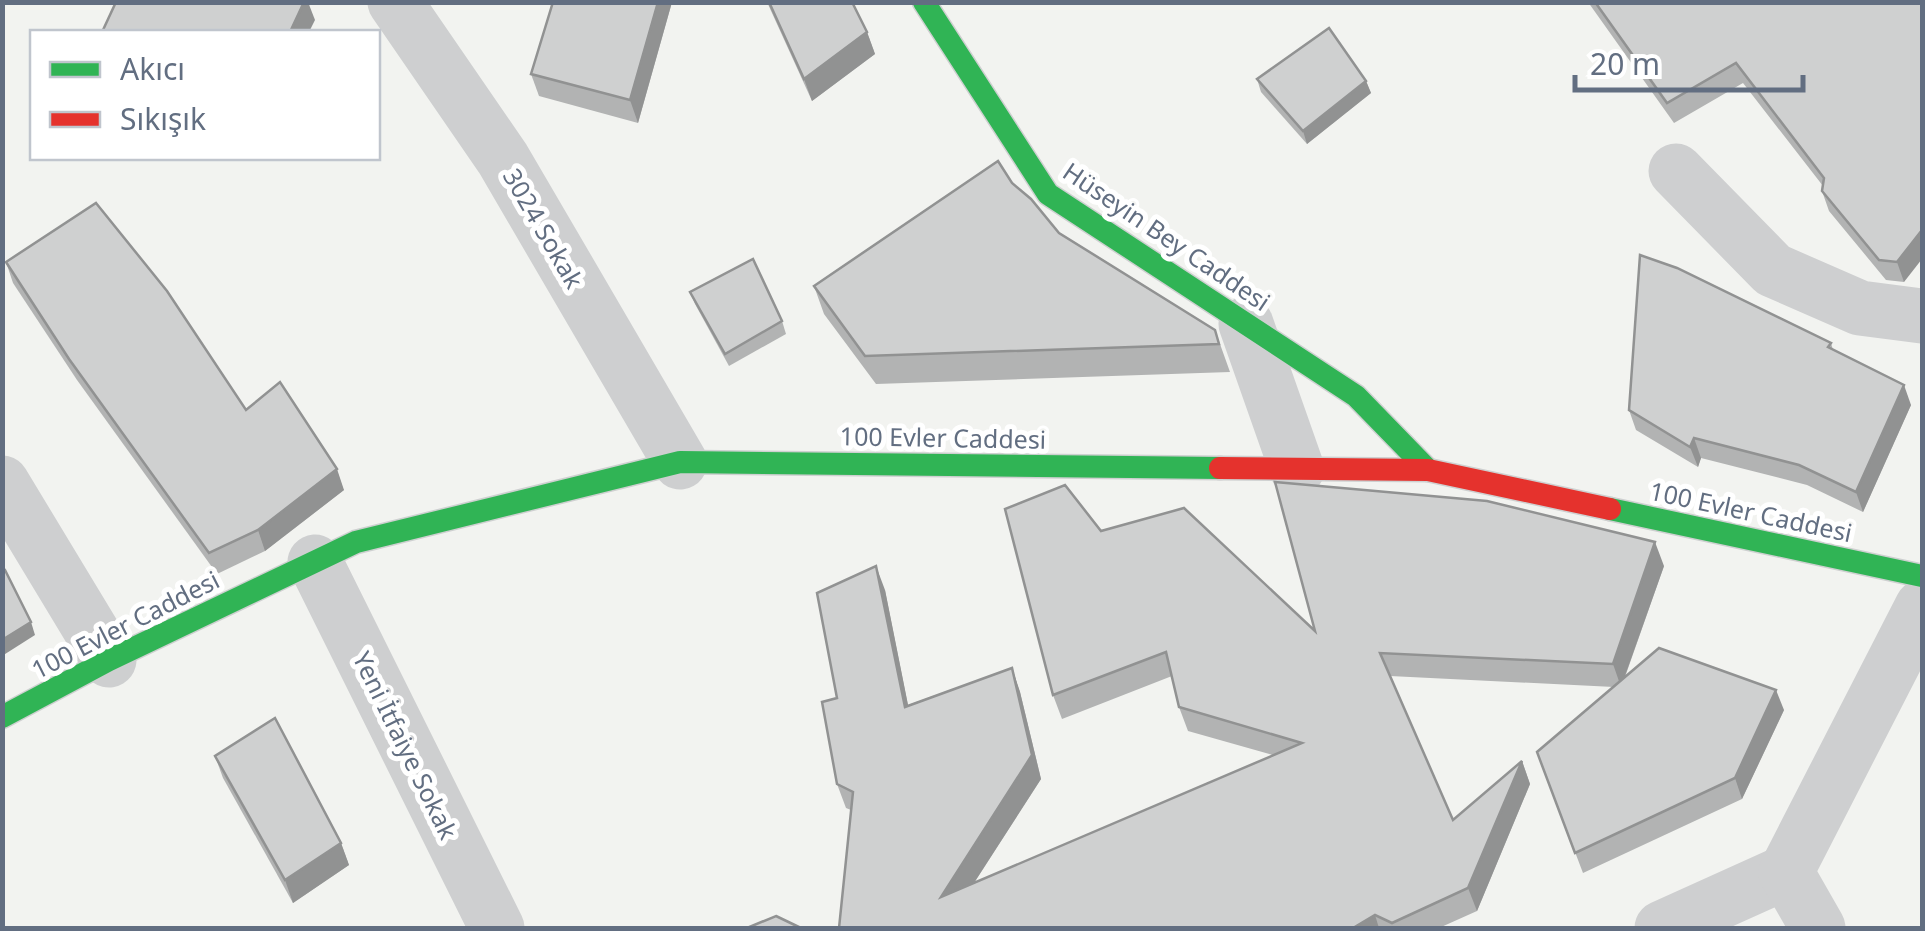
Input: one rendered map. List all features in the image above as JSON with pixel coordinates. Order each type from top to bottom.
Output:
[{"type":"street","name":"3024 Sokak","points":[[395,2],[503,159],[680,462]]},
{"type":"street","name":"Hüseyin Bey Caddesi","points":[[924,2],[1048,194],[1356,396],[1428,470]]},
{"type":"street","points":[[1676,170],[1773,270],[1860,308],[1922,316]]},
{"type":"street","points":[[1246,324],[1297,469]]},
{"type":"street","name":"100 Evler Caddesi","points":[[2,717],[110,660],[356,542],[680,462],[1428,470],[1922,576]]},
{"type":"street","points":[[2,483],[110,660]]},
{"type":"street","name":"Yeni İtfaiye Sokak","points":[[316,562],[497,928]]},
{"type":"street","points":[[1662,928],[1786,872],[1922,607]]},
{"type":"street","points":[[1786,872],[1818,928]]},
{"type":"building","points":[[116,2],[304,2],[291,30],[103,30]]},
{"type":"building","points":[[553,2],[658,2],[630,100],[531,74]]},
{"type":"building","points":[[769,2],[852,2],[867,32],[804,79]]},
{"type":"building","points":[[1595,2],[1922,2],[1922,230],[1897,262],[1879,260],[1822,191],[1824,178],[1736,63],[1667,103]]},
{"type":"building","points":[[1329,28],[1366,81],[1303,131],[1257,79]]},
{"type":"building","points":[[998,161],[1012,183],[1059,233],[1215,330],[1219,344],[865,356],[814,286]]},
{"type":"building","points":[[96,203],[167,291],[246,410],[280,382],[337,469],[258,530],[209,553],[69,359],[6,262]]},
{"type":"building","points":[[1640,255],[1677,268],[1831,343],[1828,347],[1904,385],[1856,492],[1799,465],[1694,438],[1690,447],[1629,410]]},
{"type":"building","points":[[753,259],[782,321],[725,354],[690,292]]},
{"type":"building","points":[[1275,482],[1487,501],[1655,542],[1613,664],[1380,653],[1453,820],[1522,761],[1468,888],[1392,923],[1375,915],[1353,928],[839,928],[853,792],[837,784],[822,702],[837,698],[817,593],[876,566],[905,707],[1012,668],[1032,755],[941,897],[1302,743],[1179,707],[1166,652],[1053,695],[1005,509],[1065,485],[1101,531],[1184,508],[1315,631]]},
{"type":"building","points":[[5,570],[31,622],[2,640],[2,571]]},
{"type":"building","points":[[1659,648],[1776,690],[1735,778],[1575,853],[1537,752]]},
{"type":"building","points":[[275,718],[341,843],[285,880],[215,756]]},
{"type":"building","points":[[776,916],[801,928],[747,928]]},
{"type":"traffic: fast","points":[[924,2],[1048,194],[1356,396],[1428,470]]},
{"type":"traffic: fast","points":[[2,717],[109,660],[356,542],[680,462],[1220,468]]},
{"type":"traffic: fast","points":[[1610,509],[1922,576]]},
{"type":"traffic: jam","points":[[1220,468],[1428,470],[1610,509]]}]
